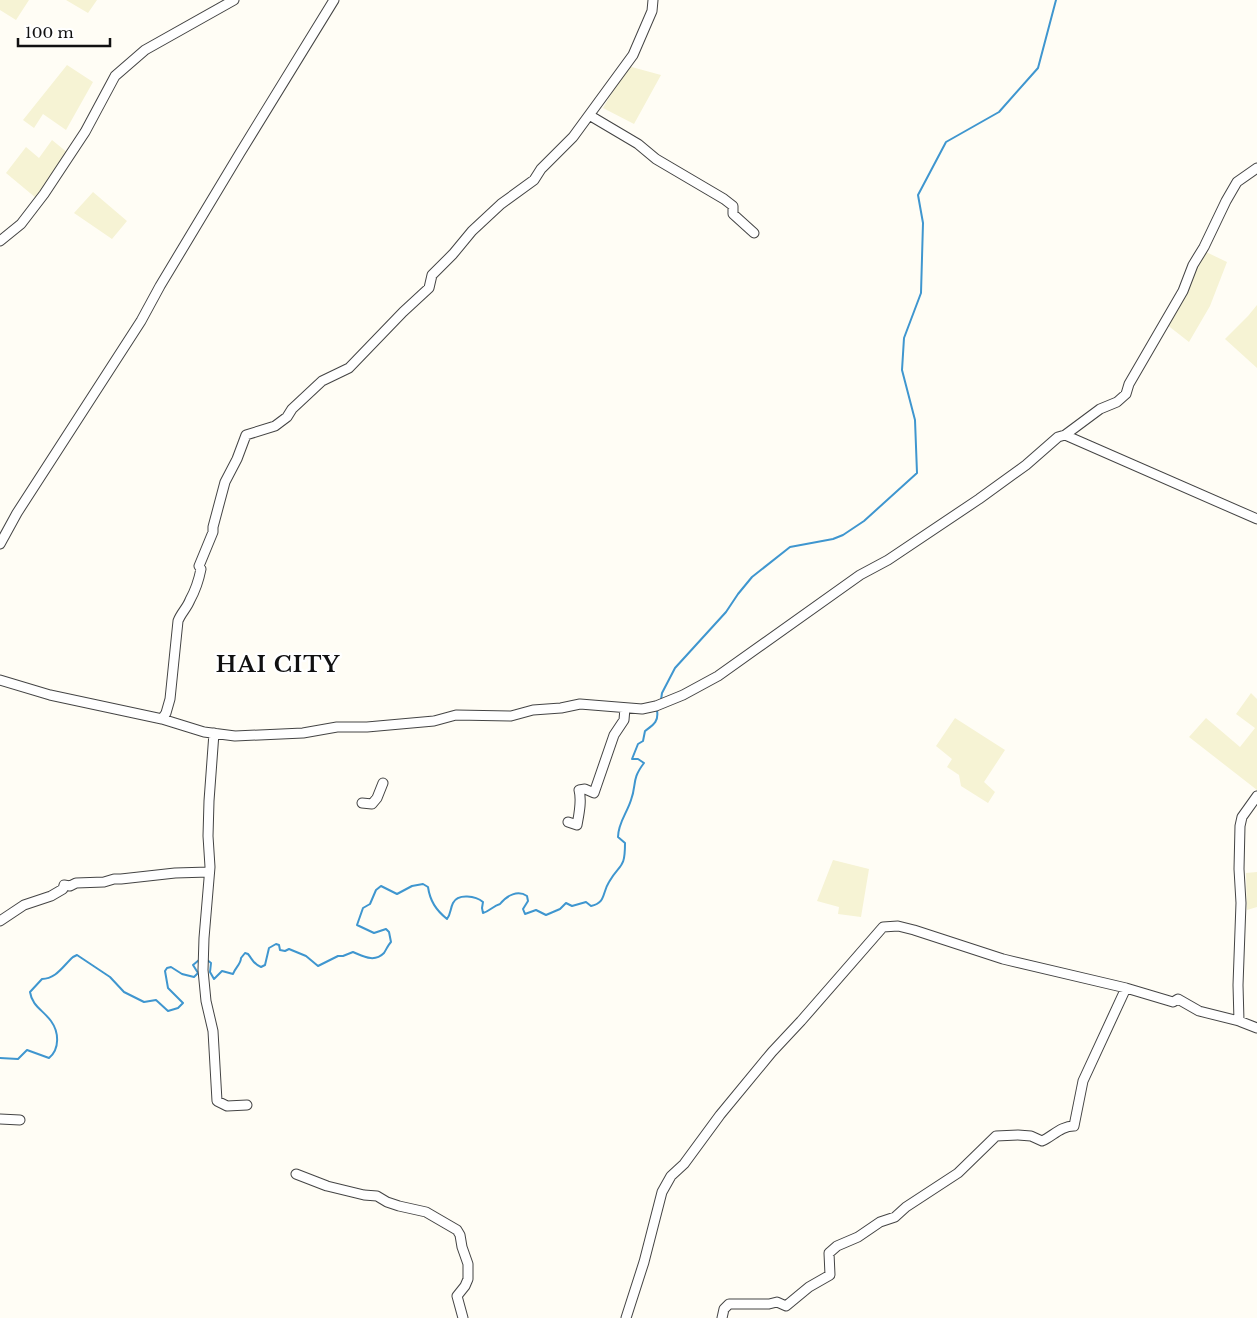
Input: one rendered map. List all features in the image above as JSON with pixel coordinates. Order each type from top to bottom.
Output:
[{"type":"street","points":[[0,241],[21,224],[44,194],[84,132],[115,76],[145,50],[234,0]]},
{"type":"street","points":[[0,544],[17,513],[142,320],[160,286],[334,0]]},
{"type":"street","points":[[162,719],[170,699],[172,668],[180,616],[193,593],[201,569],[198,566],[213,532],[225,482],[237,459],[246,435],[275,426],[287,417],[292,409],[322,380],[349,368],[429,288],[432,275],[472,231],[501,204],[534,180],[541,169],[573,138],[633,54],[652,11],[653,0]]},
{"type":"street","points":[[589,115],[638,144],[656,159],[724,198],[733,206],[734,214],[754,233]]},
{"type":"street","points":[[0,680],[50,695],[162,719],[204,732],[235,736],[303,733],[337,727],[367,727],[434,721],[456,715],[511,716],[533,710],[561,708],[580,704],[642,709],[683,696],[718,676],[860,575],[888,560],[979,499],[1026,465],[1058,437],[1065,435],[1100,409],[1117,402],[1126,394],[1129,384],[1183,291],[1193,265],[1237,182],[1257,168]]},
{"type":"street","points":[[1065,435],[1257,520]]},
{"type":"street","points":[[568,822],[577,825],[580,805],[579,790],[585,789],[594,793],[614,735],[624,720],[625,708]]},
{"type":"street","points":[[214,733],[208,827],[209,872],[203,970],[206,1001],[213,1031],[217,1101],[227,1106],[247,1105]]},
{"type":"street","points":[[362,803],[372,804],[377,798],[383,783]]},
{"type":"street","points":[[1239,1022],[1238,985],[1241,903],[1238,869],[1240,826],[1242,817],[1257,796]]},
{"type":"street","points":[[0,921],[24,905],[51,896],[63,889],[64,884],[70,886],[76,883],[104,882],[114,879],[175,873],[209,872]]},
{"type":"street","points":[[626,1318],[644,1262],[662,1192],[671,1176],[684,1164],[720,1115],[772,1052],[801,1022],[883,927],[898,926],[1003,959],[1126,988],[1173,1002],[1178,999],[1199,1011],[1257,1028]]},
{"type":"street","points":[[722,1318],[724,1309],[729,1304],[769,1304],[777,1302],[786,1306],[830,1274],[829,1253],[837,1246],[858,1237],[880,1222],[895,1217],[906,1207],[958,1173],[996,1136],[1031,1136],[1042,1140],[1067,1126],[1074,1126],[1083,1081],[1126,988]]},
{"type":"street","points":[[0,1119],[20,1120]]},
{"type":"street","points":[[296,1174],[327,1186],[364,1195],[377,1196],[399,1206],[426,1212],[457,1230],[468,1264],[468,1278],[465,1286],[457,1296],[463,1318]]},
{"type":"shaded area","points":[[0,0],[29,0],[16,20],[0,10]]},
{"type":"shaded area","points":[[66,0],[97,0],[88,13]]},
{"type":"shaded area","points":[[67,65],[93,82],[66,130],[43,114],[34,128],[23,120]]},
{"type":"shaded area","points":[[628,66],[661,75],[634,124],[603,108]]},
{"type":"shaded area","points":[[52,140],[68,153],[36,198],[6,173],[26,147],[39,158]]},
{"type":"shaded area","points":[[93,192],[127,221],[112,239],[74,213]]},
{"type":"shaded area","points":[[1204,251],[1227,262],[1210,306],[1189,342],[1166,324]]},
{"type":"shaded area","points":[[1257,305],[1257,368],[1225,339]]},
{"type":"shaded area","points":[[1251,693],[1257,699],[1257,790],[1189,737],[1206,718],[1240,747],[1255,728],[1236,714]]},
{"type":"shaded area","points":[[955,718],[1005,750],[984,782],[995,792],[988,803],[961,786],[959,775],[947,767],[952,759],[936,746]]},
{"type":"shaded area","points":[[833,860],[869,869],[861,917],[838,914],[839,907],[817,901]]},
{"type":"shaded area","points":[[1257,872],[1257,907],[1247,910],[1246,873]]},
{"type":"waterway","points":[[661,700],[662,693],[675,668],[726,612],[752,577],[790,547],[833,539],[843,535],[864,521],[917,473],[915,420],[902,370],[904,338],[921,293],[923,223],[918,195],[946,142],[999,112],[1038,68],[1056,0]]},
{"type":"waterway","points":[[206,959],[211,963],[210,972],[214,979],[222,971],[233,974],[245,953],[258,966],[265,965],[269,948],[276,944],[279,945],[280,950],[285,951],[289,949],[306,956],[318,966],[338,956],[353,952],[368,958],[376,958],[384,953],[391,942],[389,932],[386,929],[374,933],[357,925],[363,908],[370,904],[376,890],[381,886],[397,894],[412,886],[423,884],[428,887],[430,897],[437,909],[447,919],[455,900],[463,897],[472,897],[483,902],[483,913],[500,904],[509,896],[520,893],[527,896],[528,901],[523,909],[525,914],[536,910],[546,915],[560,909],[566,903],[572,906],[586,902],[591,906],[596,905],[601,900],[609,882],[623,862],[625,843],[618,837],[618,832],[633,795],[637,774],[644,763],[638,759],[632,759],[638,744],[643,741],[645,731],[656,720],[657,710]]},
{"type":"waterway","points":[[0,1058],[18,1059],[27,1050],[49,1058],[53,1054],[57,1045],[56,1030],[48,1017],[33,1001],[30,992],[42,979],[51,977],[77,955],[110,977],[124,992],[144,1002],[156,1000],[168,1011],[178,1008],[183,1003],[168,988],[165,971],[171,967],[182,974],[194,977],[198,973],[193,965],[199,960]]},
{"type":"district","name":"HAI CITY","points":[[278,664]]}]
